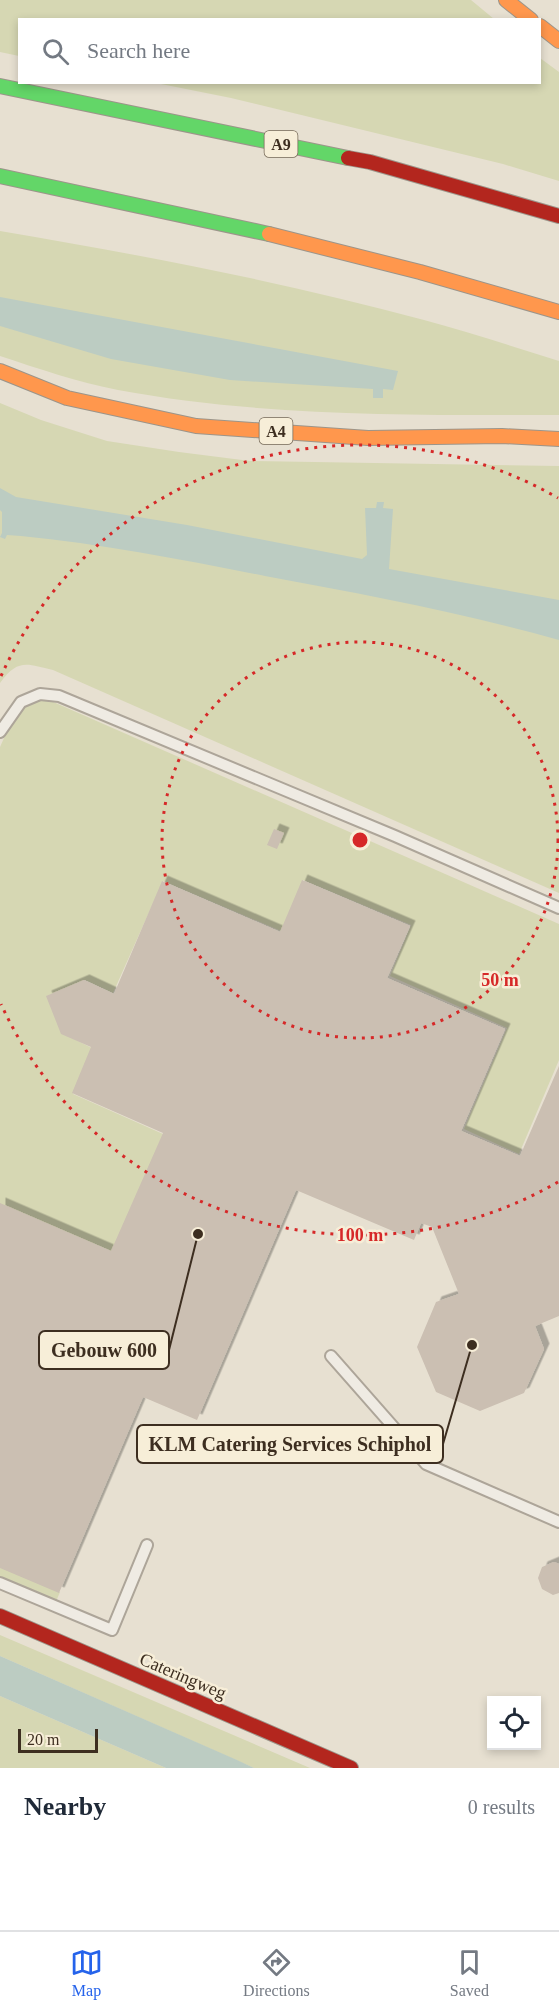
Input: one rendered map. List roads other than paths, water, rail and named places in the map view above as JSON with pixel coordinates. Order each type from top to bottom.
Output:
[{"type":"main road","points":[[506,0],[528,18]]},
{"type":"main road","points":[[541,27],[559,41]]},
{"type":"main road","name":"A9","points":[[0,86],[370,162],[559,216]]},
{"type":"main road","points":[[0,176],[199,217],[309,243],[559,312]]},
{"type":"main road","name":"A4","points":[[0,371],[67,398],[196,426],[368,438],[502,436],[559,439]]},
{"type":"main road","name":"Cateringweg","points":[[0,1616],[351,1768]]},
{"type":"lane","points":[[0,732],[21,702],[40,694],[59,696],[395,836],[559,908]]},
{"type":"lane","points":[[331,1356],[426,1464],[559,1522]]},
{"type":"lane","points":[[0,1583],[112,1630],[147,1545]]},
{"type":"place","name":"Gebouw 600","points":[[198,1234]]},
{"type":"place","name":"KLM Catering Services Schiphol","points":[[472,1345]]}]
